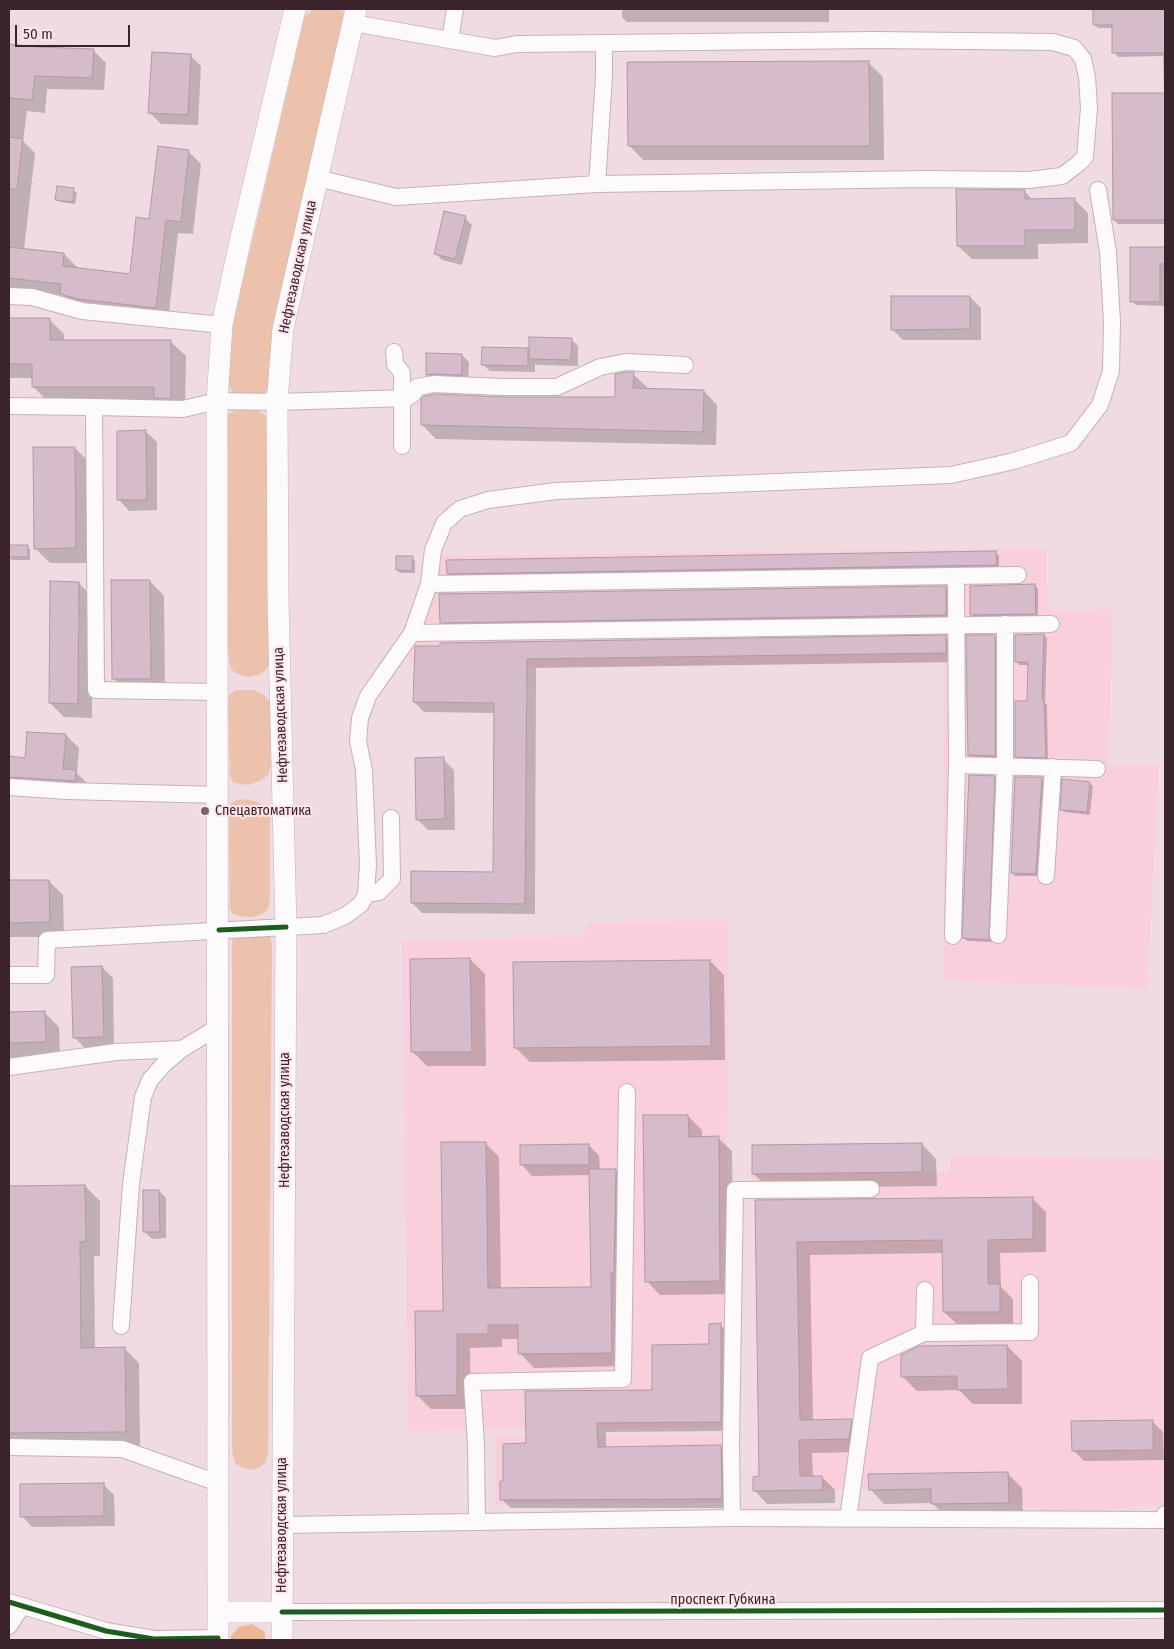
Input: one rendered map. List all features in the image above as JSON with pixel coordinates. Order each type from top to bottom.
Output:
[{"type":"main road","points":[[218,1639],[218,401],[222,325],[295,9]]},
{"type":"main road","name":"Нефтезаводская улица","points":[[282,1640],[286,927],[278,600],[277,402],[283,329],[355,16]]},
{"type":"main road","name":"проспект Губкина","points":[[218,1612],[282,1612]]},
{"type":"street","points":[[450,40],[455,9]]},
{"type":"street","points":[[318,178],[396,196],[597,184],[924,179],[1028,180],[1062,176],[1079,164],[1085,157],[1089,108],[1087,77],[1083,58],[1074,48],[1053,42],[875,40],[517,44],[495,48],[450,40],[355,16]]},
{"type":"street","points":[[597,184],[604,77],[604,44]]},
{"type":"street","points":[[9,975],[46,975],[48,940],[323,925],[345,916],[360,904],[366,894],[368,864],[364,770],[358,741],[360,718],[368,696],[412,633],[429,584],[433,550],[444,523],[460,509],[488,500],[556,491],[951,475],[1014,461],[1070,443],[1100,405],[1111,371],[1112,322],[1108,252],[1098,190]]},
{"type":"street","points":[[9,296],[32,297],[82,310],[222,325]]},
{"type":"street","points":[[394,352],[394,364],[402,373],[402,446]]},
{"type":"street","points":[[9,406],[183,409],[218,401],[277,402],[407,398],[414,393],[417,387],[434,384],[527,388],[557,387],[600,367],[626,362],[685,365]]},
{"type":"street","points":[[94,407],[96,690],[218,692]]},
{"type":"street","points":[[429,584],[1018,575]]},
{"type":"street","points":[[953,936],[957,765],[956,576]]},
{"type":"street","points":[[998,935],[1005,766],[1005,624]]},
{"type":"street","points":[[412,633],[1051,624]]},
{"type":"street","points":[[957,765],[1097,769]]},
{"type":"street","points":[[1046,876],[1053,767]]},
{"type":"street","points":[[9,787],[67,791],[218,796]]},
{"type":"street","points":[[366,894],[379,892],[392,879],[391,818]]},
{"type":"street","points":[[121,1326],[131,1184],[144,1097],[150,1080],[164,1065],[182,1049],[218,1028]]},
{"type":"street","points":[[9,1067],[116,1052],[182,1049]]},
{"type":"street","points":[[477,1522],[476,1445],[472,1382],[623,1379],[627,1092]]},
{"type":"street","points":[[732,1518],[734,1190],[871,1189]]},
{"type":"street","points":[[848,1519],[870,1358],[924,1333],[1030,1332],[1030,1283]]},
{"type":"street","points":[[924,1333],[925,1290]]},
{"type":"street","points":[[9,1447],[122,1449],[218,1483]]},
{"type":"street","points":[[282,1525],[732,1518],[1162,1520],[1165,1514]]},
{"type":"street","points":[[9,1626],[15,1604],[106,1631],[154,1639],[218,1639]]},
{"type":"street","name":"проспект Губкина","points":[[282,1612],[1165,1610]]},
{"type":"shaded area","points":[[315,9],[339,9],[343,11],[345,18],[267,391],[257,396],[237,394],[231,390],[228,381],[233,324],[303,23],[305,16]]},
{"type":"shaded area","points":[[255,409],[267,417],[269,664],[265,671],[259,675],[248,677],[231,670],[228,651],[226,418],[236,410]]},
{"type":"shaded area","points":[[1046,548],[1047,611],[1113,609],[1108,765],[1159,765],[1147,989],[944,980],[944,663],[413,668],[401,637],[422,579],[426,556]]},
{"type":"shaded area","points":[[236,690],[255,690],[264,695],[270,702],[271,767],[268,775],[260,781],[249,785],[233,783],[230,776],[228,701],[230,694]]},
{"type":"shaded area","points":[[243,799],[258,802],[265,807],[270,815],[270,899],[268,909],[261,915],[252,917],[239,916],[232,913],[230,908],[229,811],[231,803]]},
{"type":"shaded area","points":[[728,921],[726,1427],[408,1431],[402,939],[584,937],[588,922]]},
{"type":"shaded area","points":[[269,934],[272,943],[268,1455],[265,1463],[259,1468],[251,1470],[236,1464],[232,1447],[232,943],[233,937]]},
{"type":"shaded area","points":[[922,1143],[923,1172],[951,1171],[950,1155],[1165,1159],[1165,1505],[1065,1514],[931,1489],[753,1491],[753,1477],[759,1464],[755,1200],[752,1174],[752,1145]]},
{"type":"shaded area","points":[[495,1435],[727,1435],[728,1503],[496,1504]]},
{"type":"shaded area","points":[[252,1624],[265,1632],[265,1640],[231,1640],[231,1636],[239,1627]]},
{"type":"building","points":[[1093,9],[1165,9],[1165,53],[1112,53],[1112,25],[1093,25]]},
{"type":"building","points":[[9,44],[94,49],[92,78],[35,76],[32,100],[9,98]]},
{"type":"building","points":[[152,52],[191,54],[188,115],[148,113]]},
{"type":"building","points":[[869,61],[870,146],[628,146],[627,62]]},
{"type":"building","points":[[1112,93],[1165,93],[1165,220],[1113,220]]},
{"type":"building","points":[[9,137],[23,139],[17,189],[9,189]]},
{"type":"building","points":[[158,146],[189,150],[181,222],[166,220],[156,308],[78,299],[60,294],[61,284],[9,278],[9,247],[64,253],[63,266],[130,274],[136,217],[149,219]]},
{"type":"building","points":[[57,186],[74,188],[73,202],[55,200]]},
{"type":"building","points":[[956,189],[1025,190],[1025,199],[1075,198],[1075,230],[1025,230],[1025,246],[957,246]]},
{"type":"building","points":[[444,211],[466,216],[455,259],[434,254]]},
{"type":"building","points":[[1130,247],[1165,247],[1165,264],[1160,264],[1160,302],[1130,302]]},
{"type":"building","points":[[891,296],[970,296],[970,329],[891,330]]},
{"type":"building","points":[[9,318],[50,318],[50,340],[171,340],[171,399],[154,398],[154,387],[32,387],[32,364],[9,364]]},
{"type":"building","points":[[529,337],[572,338],[571,360],[529,359]]},
{"type":"building","points":[[482,347],[528,348],[528,366],[481,365]]},
{"type":"building","points":[[426,353],[462,354],[462,375],[426,375]]},
{"type":"building","points":[[634,372],[633,388],[704,390],[703,432],[421,425],[421,399],[424,396],[435,394],[503,397],[615,397],[615,374]]},
{"type":"building","points":[[146,430],[147,500],[117,500],[117,431]]},
{"type":"building","points":[[33,447],[75,447],[76,548],[34,549]]},
{"type":"building","points":[[9,545],[28,545],[28,557],[9,557]]},
{"type":"building","points":[[996,551],[997,565],[447,574],[446,560]]},
{"type":"building","points":[[396,556],[413,556],[412,571],[396,570]]},
{"type":"building","points":[[111,580],[150,580],[151,679],[112,679]]},
{"type":"building","points":[[50,581],[79,582],[78,704],[49,703]]},
{"type":"building","points":[[1035,584],[1036,614],[970,615],[970,586]]},
{"type":"building","points":[[946,586],[946,615],[440,623],[439,594]]},
{"type":"building","points":[[1044,634],[1042,700],[1044,700],[1046,758],[1015,757],[1015,701],[1027,701],[1028,662],[1015,662],[1015,635]]},
{"type":"building","points":[[946,635],[946,653],[527,659],[525,904],[411,903],[411,871],[493,872],[494,703],[413,702],[415,646],[440,646],[440,643]]},
{"type":"building","points":[[966,635],[995,635],[995,756],[968,755]]},
{"type":"building","points":[[27,732],[66,734],[63,769],[76,770],[75,781],[9,777],[9,756],[25,758]]},
{"type":"building","points":[[444,757],[445,819],[416,820],[415,758]]},
{"type":"building","points":[[969,775],[995,776],[989,940],[962,938]]},
{"type":"building","points":[[1015,777],[1042,777],[1036,874],[1011,873]]},
{"type":"building","points":[[1062,779],[1090,782],[1087,812],[1060,810]]},
{"type":"building","points":[[9,880],[49,880],[50,922],[9,923]]},
{"type":"building","points":[[470,958],[472,1052],[411,1052],[410,959]]},
{"type":"building","points":[[710,960],[711,1046],[514,1048],[513,962]]},
{"type":"building","points":[[102,966],[104,1037],[73,1038],[71,967]]},
{"type":"building","points":[[45,1011],[46,1042],[9,1043],[9,1012]]},
{"type":"building","points":[[643,1115],[688,1115],[689,1137],[719,1136],[720,1281],[645,1282]]},
{"type":"building","points":[[441,1142],[486,1142],[488,1288],[591,1287],[589,1169],[616,1169],[614,1273],[611,1273],[612,1353],[518,1354],[518,1325],[488,1325],[488,1334],[457,1334],[457,1395],[416,1396],[415,1311],[443,1311]]},
{"type":"building","points":[[922,1143],[922,1172],[752,1174],[752,1145]]},
{"type":"building","points":[[589,1144],[589,1165],[520,1165],[520,1145]]},
{"type":"building","points":[[85,1185],[86,1241],[80,1242],[81,1348],[125,1347],[126,1432],[9,1433],[9,1186]]},
{"type":"building","points":[[143,1190],[159,1190],[160,1232],[143,1232]]},
{"type":"building","points":[[1033,1197],[1033,1239],[988,1240],[988,1284],[1000,1284],[1000,1312],[943,1312],[942,1240],[797,1242],[800,1420],[852,1419],[849,1439],[799,1440],[800,1476],[822,1476],[823,1490],[753,1491],[753,1477],[759,1476],[755,1200]]},
{"type":"building","points":[[721,1323],[721,1422],[597,1423],[598,1447],[721,1445],[722,1499],[500,1500],[500,1481],[503,1481],[503,1444],[526,1443],[525,1391],[652,1390],[652,1345],[709,1344],[709,1324]]},
{"type":"building","points":[[1007,1345],[1008,1389],[957,1390],[957,1376],[901,1377],[901,1355],[919,1346]]},
{"type":"building","points":[[1153,1420],[1153,1450],[1072,1451],[1071,1421]]},
{"type":"building","points":[[1008,1472],[1009,1503],[931,1504],[931,1489],[869,1490],[868,1474]]},
{"type":"building","points":[[104,1483],[104,1516],[20,1517],[20,1484]]},
{"type":"cycle path","points":[[219,930],[286,927]]},
{"type":"cycle path","points":[[9,1602],[106,1631],[154,1639],[218,1638]]},
{"type":"cycle path","points":[[282,1612],[1165,1610]]},
{"type":"place","name":"Спецавтоматика","points":[[205,811]]}]
